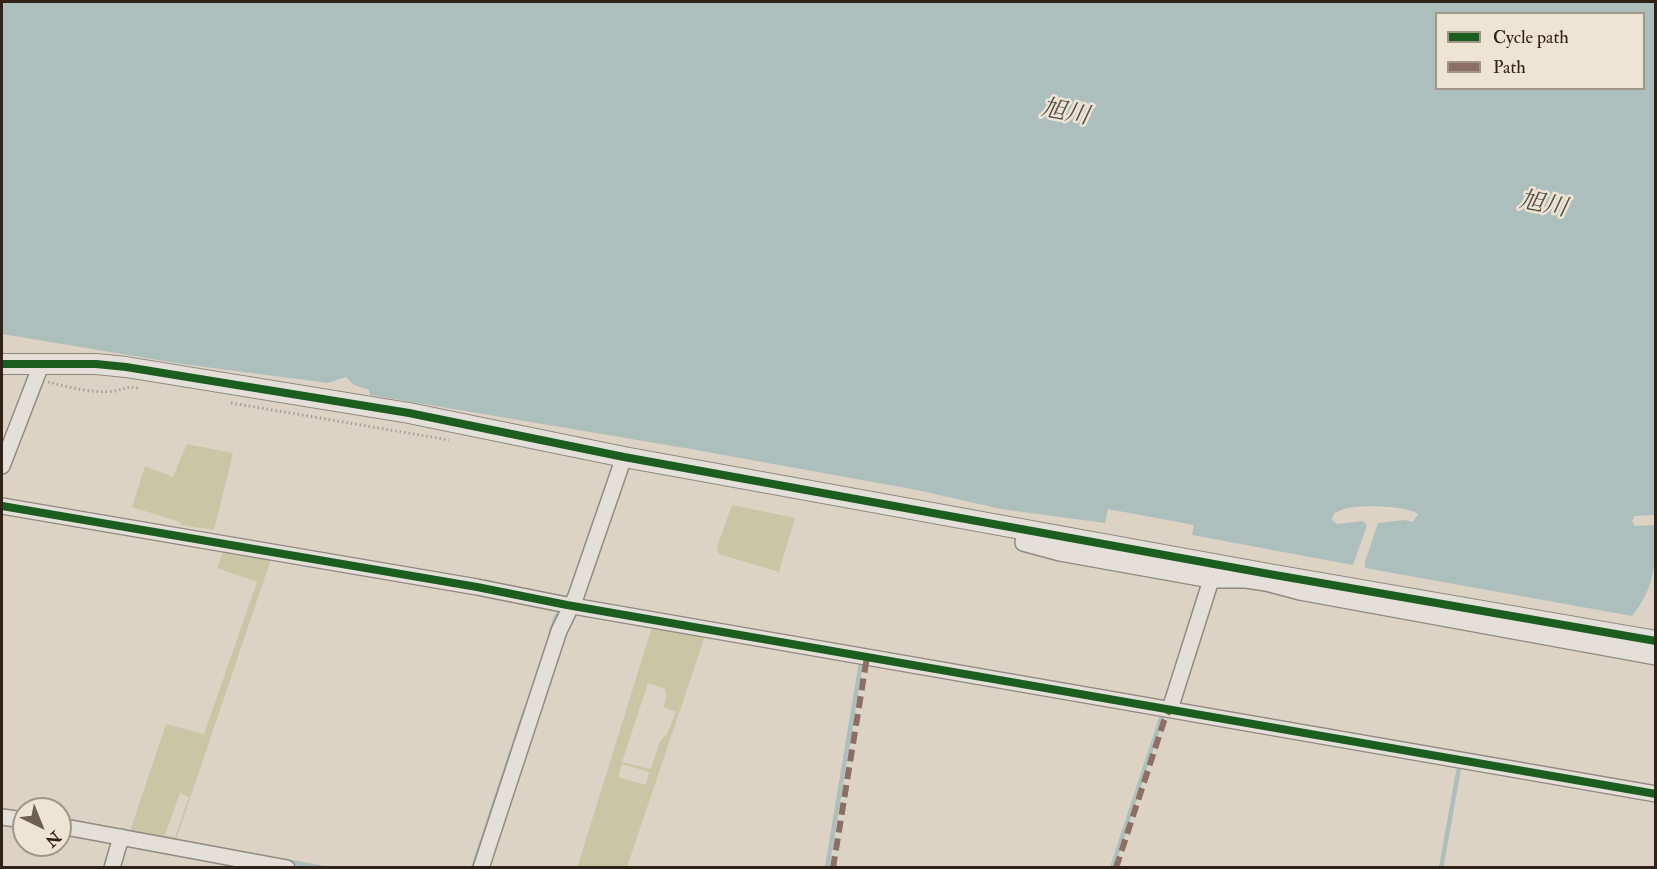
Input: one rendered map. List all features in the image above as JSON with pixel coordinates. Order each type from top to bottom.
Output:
[{"type":"street","points":[[2,363],[96,364],[126,367],[409,413],[624,458],[1025,530],[1268,579],[1656,641]]},
{"type":"street","points":[[2,466],[41,365]]},
{"type":"street","points":[[481,867],[559,631],[624,458]]},
{"type":"street","points":[[2,506],[1172,705],[1656,794]]},
{"type":"street","points":[[1025,530],[1023,543],[1042,548],[1211,580],[1268,579],[1299,592],[1656,657]]},
{"type":"street","points":[[1172,705],[1211,580]]},
{"type":"street","points":[[72,828],[287,867]]},
{"type":"street","points":[[111,867],[121,837]]},
{"type":"shaded area","points":[[187,444],[233,453],[214,530],[181,525],[180,522],[132,507],[145,466],[173,477]]},
{"type":"shaded area","points":[[732,505],[795,518],[779,572],[719,554],[717,547]]},
{"type":"shaded area","points":[[225,548],[272,556],[176,840],[130,831],[166,724],[204,734],[257,582],[217,568]],"holes":[[[180,793],[189,797],[175,837],[165,835]]]},
{"type":"shaded area","points":[[652,627],[705,636],[627,867],[577,868]],"holes":[[[648,683],[665,689],[666,699],[663,707],[676,712],[667,734],[660,741],[651,769],[622,762]],[[622,764],[649,772],[646,785],[618,777]]]},
{"type":"water","name":"旭川","points":[[2,2],[1655,2],[1656,515],[1635,516],[1632,521],[1635,526],[1655,525],[1655,550],[1650,584],[1632,616],[1365,568],[1378,523],[1405,520],[1413,522],[1418,514],[1403,509],[1365,506],[1343,509],[1334,514],[1332,520],[1337,524],[1363,521],[1367,525],[1353,565],[1192,535],[1194,525],[1108,509],[1105,523],[1001,509],[917,490],[685,448],[370,395],[369,390],[354,385],[346,377],[328,383],[182,364],[2,334]]},
{"type":"waterway","points":[[551,632],[556,617],[563,607]]},
{"type":"waterway","points":[[827,868],[861,663]]},
{"type":"waterway","points":[[473,868],[525,711]]},
{"type":"waterway","points":[[1112,868],[1163,713]]},
{"type":"waterway","points":[[1441,868],[1460,762]]},
{"type":"waterway","points":[[285,861],[323,868]]},
{"type":"marked path","points":[[833,868],[867,657]]},
{"type":"marked path","points":[[1116,868],[1164,721],[1170,709]]},
{"type":"cycle path","points":[[2,364],[96,364],[126,367],[409,413],[624,457],[1269,574],[1656,641]]},
{"type":"cycle path","points":[[2,506],[1656,794]]}]
